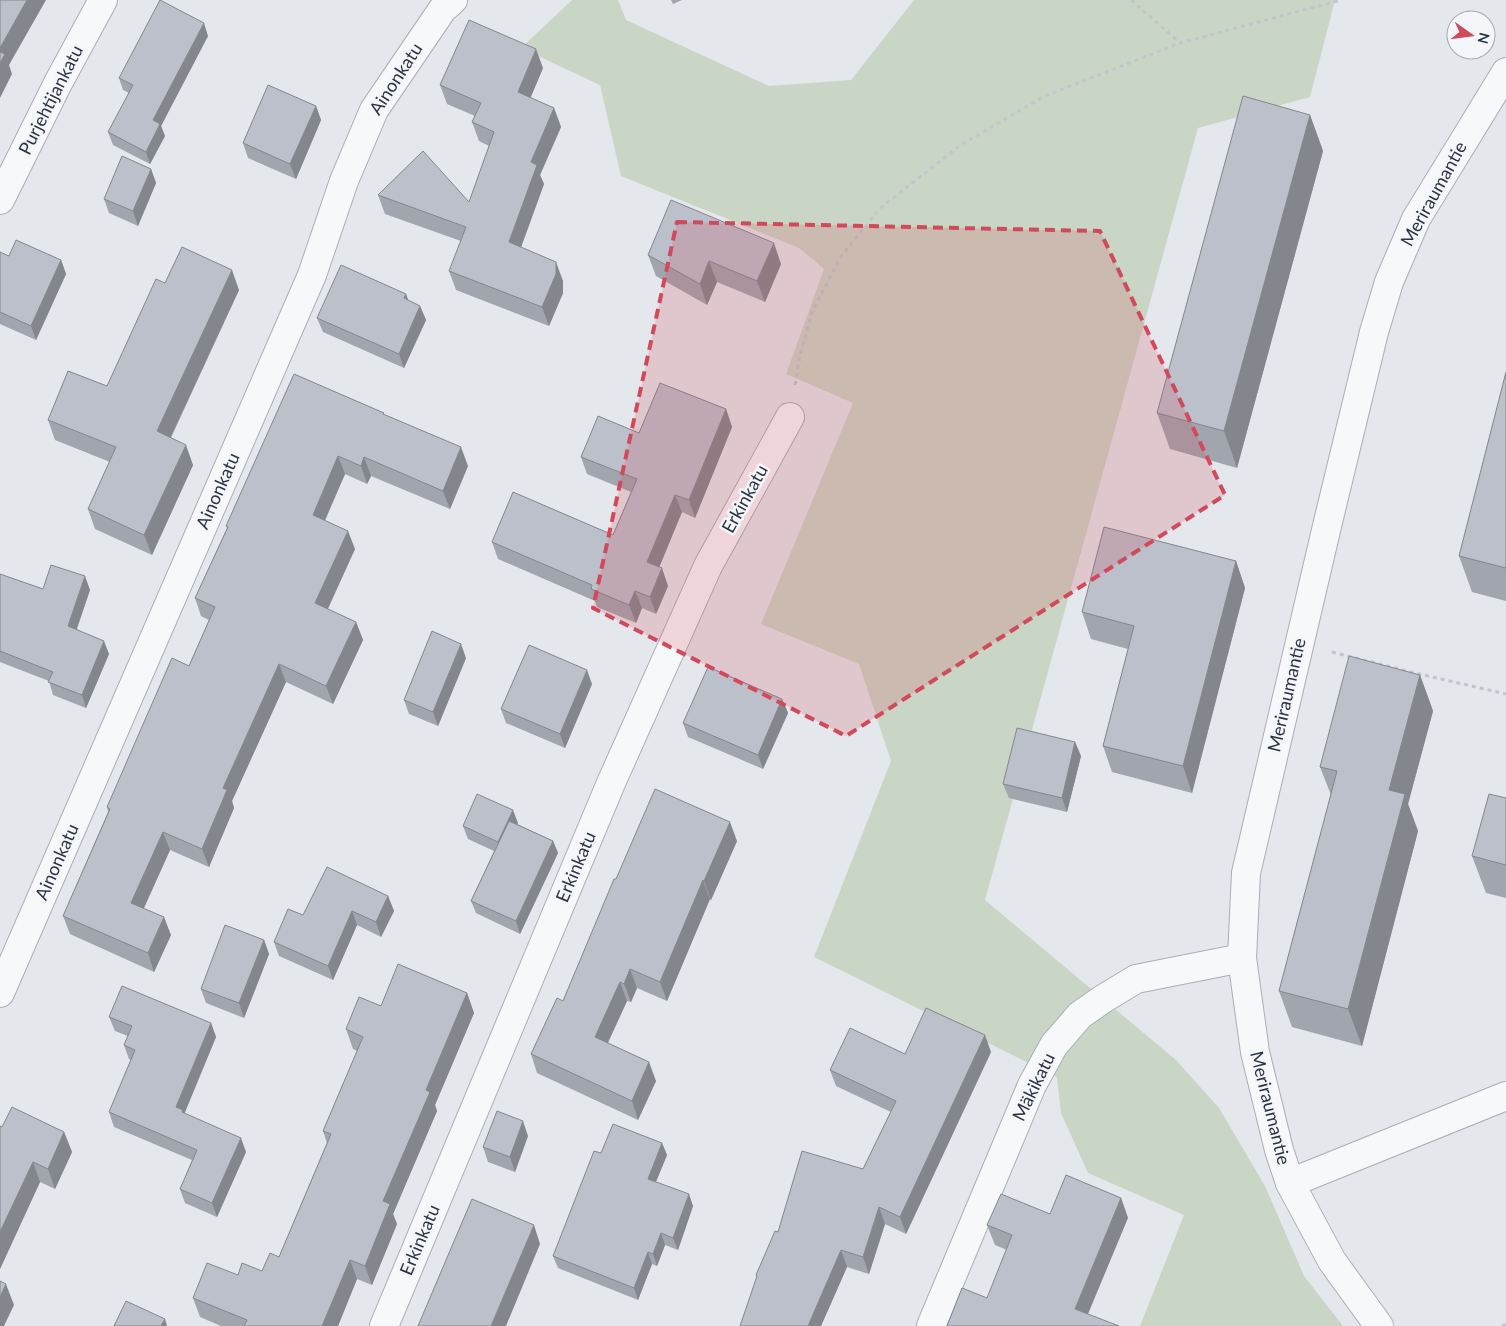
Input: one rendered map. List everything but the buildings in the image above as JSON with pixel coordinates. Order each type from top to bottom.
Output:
[{"type":"street","name":"Purjehtijankatu","points":[[0,200],[58,83],[103,0]]},
{"type":"street","name":"Ainonkatu","points":[[0,993],[312,275],[344,181],[374,110],[442,10],[453,0]]},
{"type":"street","name":"Meriraumantie","points":[[1379,1326],[1332,1261],[1290,1184],[1279,1150],[1255,1052],[1242,958],[1246,873],[1374,332],[1389,282],[1416,219],[1506,72]]},
{"type":"street","name":"Erkinkatu","points":[[384,1326],[611,783],[704,575],[790,417]]},
{"type":"street","name":"Mäkikatu","points":[[931,1326],[1032,1086],[1054,1045],[1080,1015],[1136,978],[1242,958]]},
{"type":"street","points":[[1290,1184],[1506,1096]]},
{"type":"path","points":[[1131,0],[1180,43]]},
{"type":"path","points":[[790,417],[800,356],[812,312],[840,258],[879,209],[962,144],[1045,96],[1180,43],[1342,0]]},
{"type":"path","points":[[1326,650],[1506,694]]},
{"type":"path","points":[[1502,1326],[1506,1324]]},
{"type":"highlighted area","points":[[677,222],[1100,231],[1225,495],[846,736],[593,608]]},
{"type":"green space","points":[[572,0],[618,0],[626,20],[769,86],[851,80],[914,0],[1335,0],[1310,97],[1198,128],[985,900],[1176,1060],[1219,1108],[1265,1186],[1304,1276],[1343,1326],[1140,1326],[1184,1215],[1088,1173],[1061,1113],[1057,1077],[814,957],[891,761],[859,664],[761,624],[853,403],[786,374],[824,269],[799,248],[621,176],[600,85],[521,48]]}]
